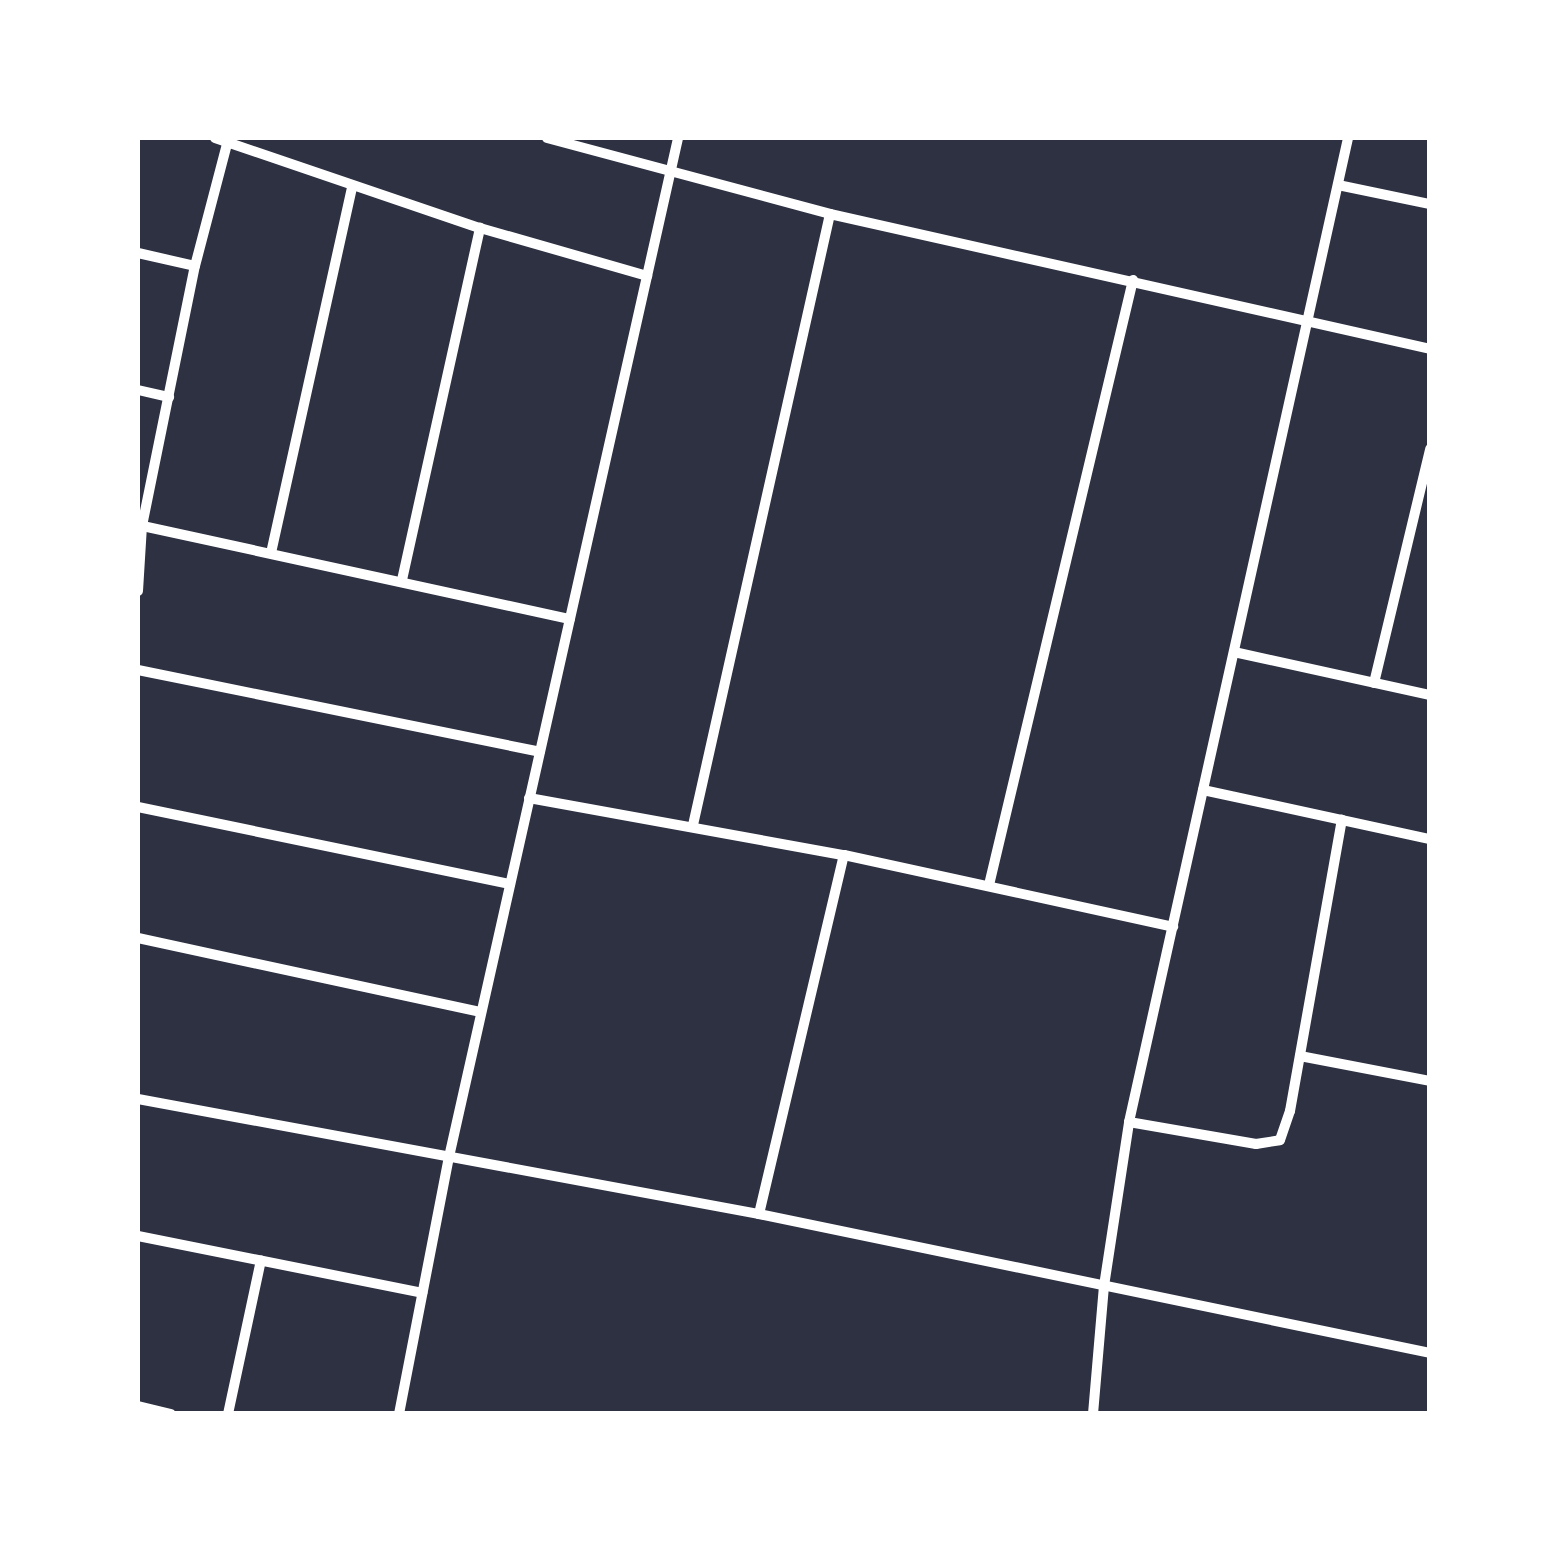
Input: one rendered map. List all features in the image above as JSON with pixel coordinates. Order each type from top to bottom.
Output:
[{"type":"street","points":[[215,138],[480,228],[647,276]]},
{"type":"street","points":[[547,138],[830,214],[1430,349]]},
{"type":"street","points":[[399,1414],[449,1157],[678,138]]},
{"type":"street","points":[[1093,1414],[1104,1286],[1128,1122],[1348,138]]},
{"type":"street","points":[[138,590],[140,526],[194,266],[228,140]]},
{"type":"street","points":[[1338,185],[1430,204]]},
{"type":"street","points":[[271,553],[352,187]]},
{"type":"street","points":[[693,825],[830,214]]},
{"type":"street","points":[[402,580],[480,228]]},
{"type":"street","points":[[138,253],[194,266]]},
{"type":"street","points":[[989,885],[1132,280]]},
{"type":"street","points":[[138,390],[169,397]]},
{"type":"street","points":[[1374,683],[1424,501],[1430,449]]},
{"type":"street","points":[[140,526],[570,619]]},
{"type":"street","points":[[1234,652],[1430,695]]},
{"type":"street","points":[[138,670],[540,752]]},
{"type":"street","points":[[1203,790],[1430,839]]},
{"type":"street","points":[[530,798],[844,855],[1172,927]]},
{"type":"street","points":[[138,806],[510,884]]},
{"type":"street","points":[[1128,1122],[1270,1145],[1280,1140],[1286,1128],[1300,1056],[1342,820]]},
{"type":"street","points":[[759,1214],[844,855]]},
{"type":"street","points":[[138,938],[482,1012]]},
{"type":"street","points":[[1300,1056],[1430,1081]]},
{"type":"street","points":[[138,1100],[759,1214],[1430,1353]]},
{"type":"street","points":[[138,1236],[422,1292]]},
{"type":"street","points":[[228,1414],[261,1260]]},
{"type":"street","points":[[138,1406],[171,1414]]}]
